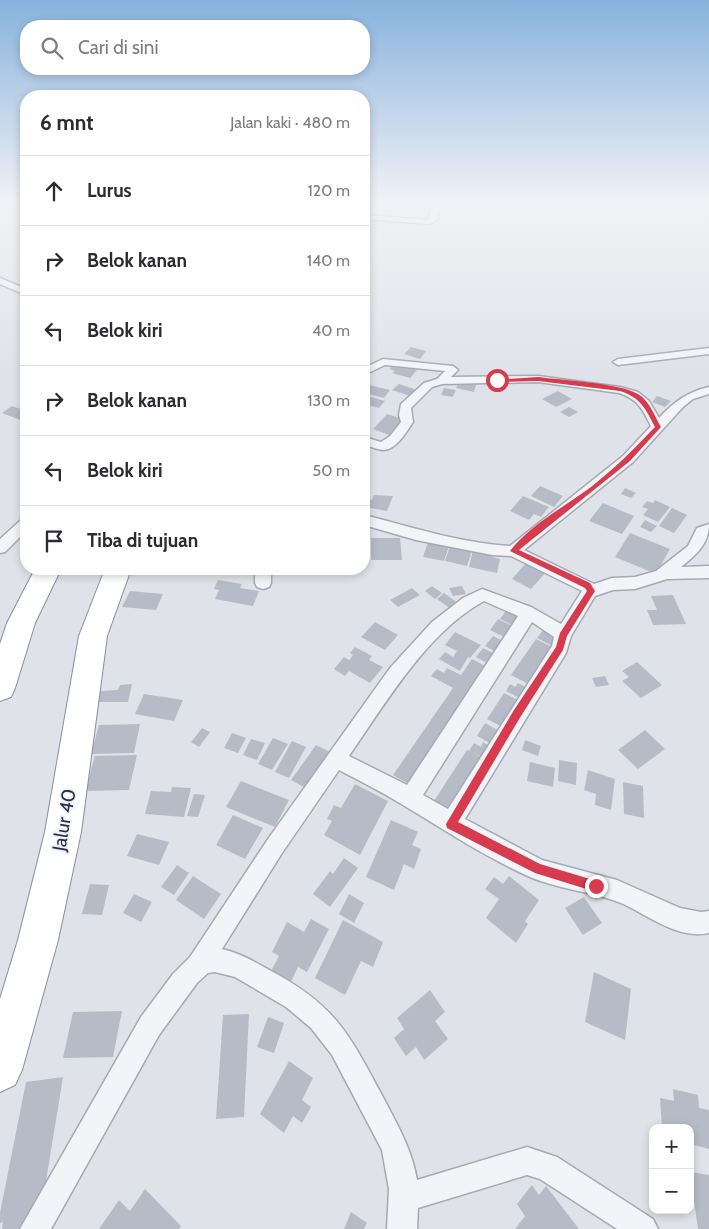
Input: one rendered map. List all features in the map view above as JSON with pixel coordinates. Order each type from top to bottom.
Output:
[{"type":"highway","points":[[0,688],[21,623],[45,575]]},
{"type":"highway","name":"Jalur 40","points":[[0,1070],[38,940],[63,832],[93,636],[98,616],[115,575]]},
{"type":"street","points":[[0,281],[20,289]]},
{"type":"street","points":[[618,362],[709,351]]},
{"type":"street","points":[[370,369],[383,362],[450,368],[452,370],[441,381]]},
{"type":"street","points":[[370,443],[383,446],[394,439],[407,422],[405,408],[428,385],[441,381],[538,379],[620,390],[634,394],[645,403],[658,427]]},
{"type":"street","points":[[513,551],[628,459],[679,404],[689,397],[709,390]]},
{"type":"street","points":[[370,522],[424,537],[492,550],[513,551],[587,586],[591,591]]},
{"type":"street","points":[[0,548],[20,529]]},
{"type":"street","points":[[451,824],[560,648],[562,635],[591,591],[612,584],[635,583],[663,573],[694,549],[702,531],[709,529]]},
{"type":"street","points":[[663,573],[709,572]]},
{"type":"street","points":[[35,1229],[150,1026],[199,964],[275,846],[396,673],[438,627],[476,596],[487,596],[528,614],[557,629],[562,635]]},
{"type":"street","points":[[410,798],[528,614]]},
{"type":"street","points":[[337,759],[410,798],[451,824],[539,869],[575,881],[614,890],[686,921],[701,924],[709,922]]},
{"type":"street","points":[[199,964],[213,960],[236,964],[309,1010],[327,1027],[351,1062],[392,1140],[400,1163],[405,1198],[402,1229]]},
{"type":"street","points":[[405,1198],[526,1161],[547,1167],[643,1229]]},
{"type":"building","points":[[411,347],[426,351],[420,359],[404,354]]},
{"type":"building","points":[[400,365],[417,370],[410,378],[392,373],[395,371],[389,369],[392,367],[398,368]]},
{"type":"building","points":[[459,382],[476,385],[474,392],[456,388]]},
{"type":"building","points":[[399,384],[417,390],[410,396],[392,390]]},
{"type":"building","points":[[370,385],[390,390],[384,398],[370,394]]},
{"type":"building","points":[[444,388],[456,390],[453,397],[441,395]]},
{"type":"building","points":[[558,391],[572,399],[556,407],[542,399]]},
{"type":"building","points":[[657,396],[671,401],[665,407],[652,402]]},
{"type":"building","points":[[370,397],[385,401],[379,408],[370,406]]},
{"type":"building","points":[[12,406],[20,409],[20,420],[2,413]]},
{"type":"building","points":[[569,407],[578,412],[569,417],[560,412]]},
{"type":"building","points":[[387,414],[403,419],[389,435],[373,429]]},
{"type":"building","points":[[540,486],[563,496],[554,507],[531,496]]},
{"type":"building","points":[[625,488],[636,493],[631,498],[621,494]]},
{"type":"building","points":[[374,495],[393,496],[387,511],[370,508],[370,500],[372,500]]},
{"type":"building","points":[[523,496],[549,507],[541,517],[534,514],[529,520],[510,511]]},
{"type":"building","points":[[655,500],[670,507],[658,522],[643,515],[648,509],[642,507],[647,501],[653,503]]},
{"type":"building","points":[[603,503],[634,516],[622,534],[589,521]]},
{"type":"building","points":[[672,508],[687,515],[674,533],[659,526]]},
{"type":"building","points":[[645,520],[657,526],[651,532],[640,527]]},
{"type":"building","points":[[630,533],[670,549],[656,574],[615,557]]},
{"type":"building","points":[[371,538],[400,538],[402,560],[371,560]]},
{"type":"building","points":[[428,542],[449,546],[444,561],[423,557]]},
{"type":"building","points":[[450,546],[472,551],[467,566],[445,561]]},
{"type":"building","points":[[473,550],[493,554],[492,557],[500,559],[497,573],[469,567]]},
{"type":"building","points":[[526,563],[547,571],[531,589],[512,579]]},
{"type":"building","points":[[218,580],[242,584],[240,588],[259,591],[253,606],[215,599],[219,590],[214,589]]},
{"type":"building","points":[[432,586],[442,593],[435,599],[425,591]]},
{"type":"building","points":[[462,586],[466,594],[453,596],[449,588]]},
{"type":"building","points":[[412,588],[420,595],[398,607],[390,600]]},
{"type":"building","points":[[130,591],[163,594],[156,610],[122,607]]},
{"type":"building","points":[[444,593],[462,606],[455,612],[437,599]]},
{"type":"building","points":[[673,595],[686,624],[653,625],[647,610],[657,610],[651,596]]},
{"type":"building","points":[[508,608],[524,616],[516,627],[500,619]]},
{"type":"building","points":[[498,619],[516,628],[508,639],[490,630]]},
{"type":"building","points":[[375,622],[398,635],[385,650],[361,637]]},
{"type":"building","points":[[544,629],[561,637],[554,647],[537,638]]},
{"type":"building","points":[[455,632],[481,645],[470,658],[468,657],[460,671],[439,659],[445,652],[453,657],[457,651],[445,645]]},
{"type":"building","points":[[493,636],[507,643],[500,654],[485,646]]},
{"type":"building","points":[[536,639],[554,648],[530,685],[511,675]]},
{"type":"building","points":[[355,647],[372,656],[369,660],[383,667],[370,683],[349,671],[345,676],[334,669],[344,657],[349,660],[353,655],[350,653]]},
{"type":"building","points":[[483,648],[499,656],[492,666],[476,657]]},
{"type":"building","points":[[472,659],[491,669],[414,787],[393,775],[453,688],[431,676],[437,669],[444,673],[447,668],[461,675]]},
{"type":"building","points":[[637,662],[662,685],[641,698],[622,681],[629,677],[622,671]]},
{"type":"building","points":[[605,676],[609,685],[596,687],[592,678]]},
{"type":"building","points":[[518,683],[530,689],[523,700],[506,691],[510,684],[515,687]]},
{"type":"building","points":[[132,684],[128,702],[97,702],[100,691],[118,690],[120,685]]},
{"type":"building","points":[[504,693],[522,702],[506,729],[487,719]]},
{"type":"building","points":[[144,694],[183,700],[174,721],[135,714]]},
{"type":"building","points":[[485,723],[503,733],[495,746],[477,736]]},
{"type":"building","points":[[140,724],[134,753],[91,754],[99,725]]},
{"type":"building","points":[[202,728],[210,732],[199,747],[191,742]]},
{"type":"building","points":[[645,730],[665,749],[638,769],[618,750]]},
{"type":"building","points":[[232,733],[246,738],[238,753],[224,748]]},
{"type":"building","points":[[273,738],[288,744],[272,770],[258,764]]},
{"type":"building","points":[[251,739],[265,743],[257,760],[243,755]]},
{"type":"building","points":[[525,740],[541,746],[538,756],[522,750]]},
{"type":"building","points":[[292,741],[306,747],[289,778],[275,772]]},
{"type":"building","points":[[483,742],[494,749],[487,760],[473,752],[487,761],[455,814],[434,801],[467,750],[469,751],[474,743],[481,747]]},
{"type":"building","points":[[316,745],[334,754],[311,791],[291,780]]},
{"type":"building","points":[[137,755],[129,790],[85,791],[95,756]]},
{"type":"building","points":[[559,760],[577,763],[576,785],[558,781]]},
{"type":"building","points":[[530,762],[555,768],[553,787],[527,781]]},
{"type":"building","points":[[588,770],[615,779],[611,810],[595,805],[596,794],[584,790]]},
{"type":"building","points":[[241,781],[289,800],[275,827],[226,807]]},
{"type":"building","points":[[623,782],[643,786],[644,818],[624,814]]},
{"type":"building","points":[[355,784],[388,801],[360,855],[324,835],[332,821],[327,819],[334,805],[341,808]]},
{"type":"building","points":[[172,787],[191,788],[184,817],[145,814],[151,791],[171,792]]},
{"type":"building","points":[[194,794],[205,795],[198,817],[187,816]]},
{"type":"building","points":[[233,815],[263,828],[245,859],[216,845]]},
{"type":"building","points":[[391,820],[418,832],[412,845],[421,849],[414,869],[404,864],[394,890],[366,877]]},
{"type":"building","points":[[137,834],[169,842],[159,865],[127,856]]},
{"type":"building","points":[[344,858],[358,868],[330,907],[313,894],[330,871],[333,874]]},
{"type":"building","points":[[177,865],[189,873],[174,895],[161,887]]},
{"type":"building","points":[[193,876],[221,894],[204,919],[176,900]]},
{"type":"building","points":[[509,876],[539,900],[525,921],[528,924],[516,943],[486,918],[499,899],[485,889],[494,877],[503,884]]},
{"type":"building","points":[[90,884],[109,885],[102,915],[82,914]]},
{"type":"building","points":[[134,894],[152,902],[141,922],[123,913]]},
{"type":"building","points":[[349,894],[364,903],[354,923],[339,914]]},
{"type":"building","points":[[584,897],[602,923],[583,935],[565,908]]},
{"type":"building","points":[[311,919],[329,929],[307,972],[298,967],[289,986],[269,975],[279,956],[272,952],[287,922],[304,932]]},
{"type":"building","points":[[343,920],[383,942],[373,967],[361,961],[345,995],[315,978]]},
{"type":"building","points":[[594,972],[631,989],[625,1040],[585,1022]]},
{"type":"building","points":[[430,990],[445,1012],[435,1021],[448,1039],[424,1060],[416,1047],[406,1056],[394,1038],[404,1029],[397,1018]]},
{"type":"building","points":[[122,1011],[113,1057],[63,1058],[73,1012]]},
{"type":"building","points":[[249,1014],[244,1117],[216,1119],[223,1015]]},
{"type":"building","points":[[268,1017],[284,1023],[274,1053],[257,1047]]},
{"type":"building","points":[[289,1061],[313,1078],[302,1100],[311,1107],[302,1123],[293,1116],[284,1133],[260,1114]]},
{"type":"building","points":[[63,1077],[40,1218],[25,1229],[2,1229],[3,1222],[0,1223],[0,1213],[26,1082]]},
{"type":"building","points":[[673,1089],[698,1095],[699,1108],[709,1110],[709,1149],[694,1145],[694,1124],[662,1124],[660,1098],[674,1101]]},
{"type":"building","points":[[694,1173],[709,1175],[709,1229],[698,1229],[694,1200]]},
{"type":"building","points":[[532,1185],[539,1195],[546,1186],[579,1229],[515,1229],[525,1216],[517,1204]]},
{"type":"building","points":[[145,1189],[181,1226],[179,1229],[99,1229],[119,1200],[130,1211]]},
{"type":"building","points":[[351,1212],[367,1223],[364,1229],[344,1229]]},
{"type":"route","points":[[497,380],[538,379],[572,382],[584,386],[620,390],[634,394],[645,403],[658,427],[628,459],[513,551],[590,587],[591,591],[562,635],[560,648],[451,824],[539,869],[556,876],[596,886]]}]
